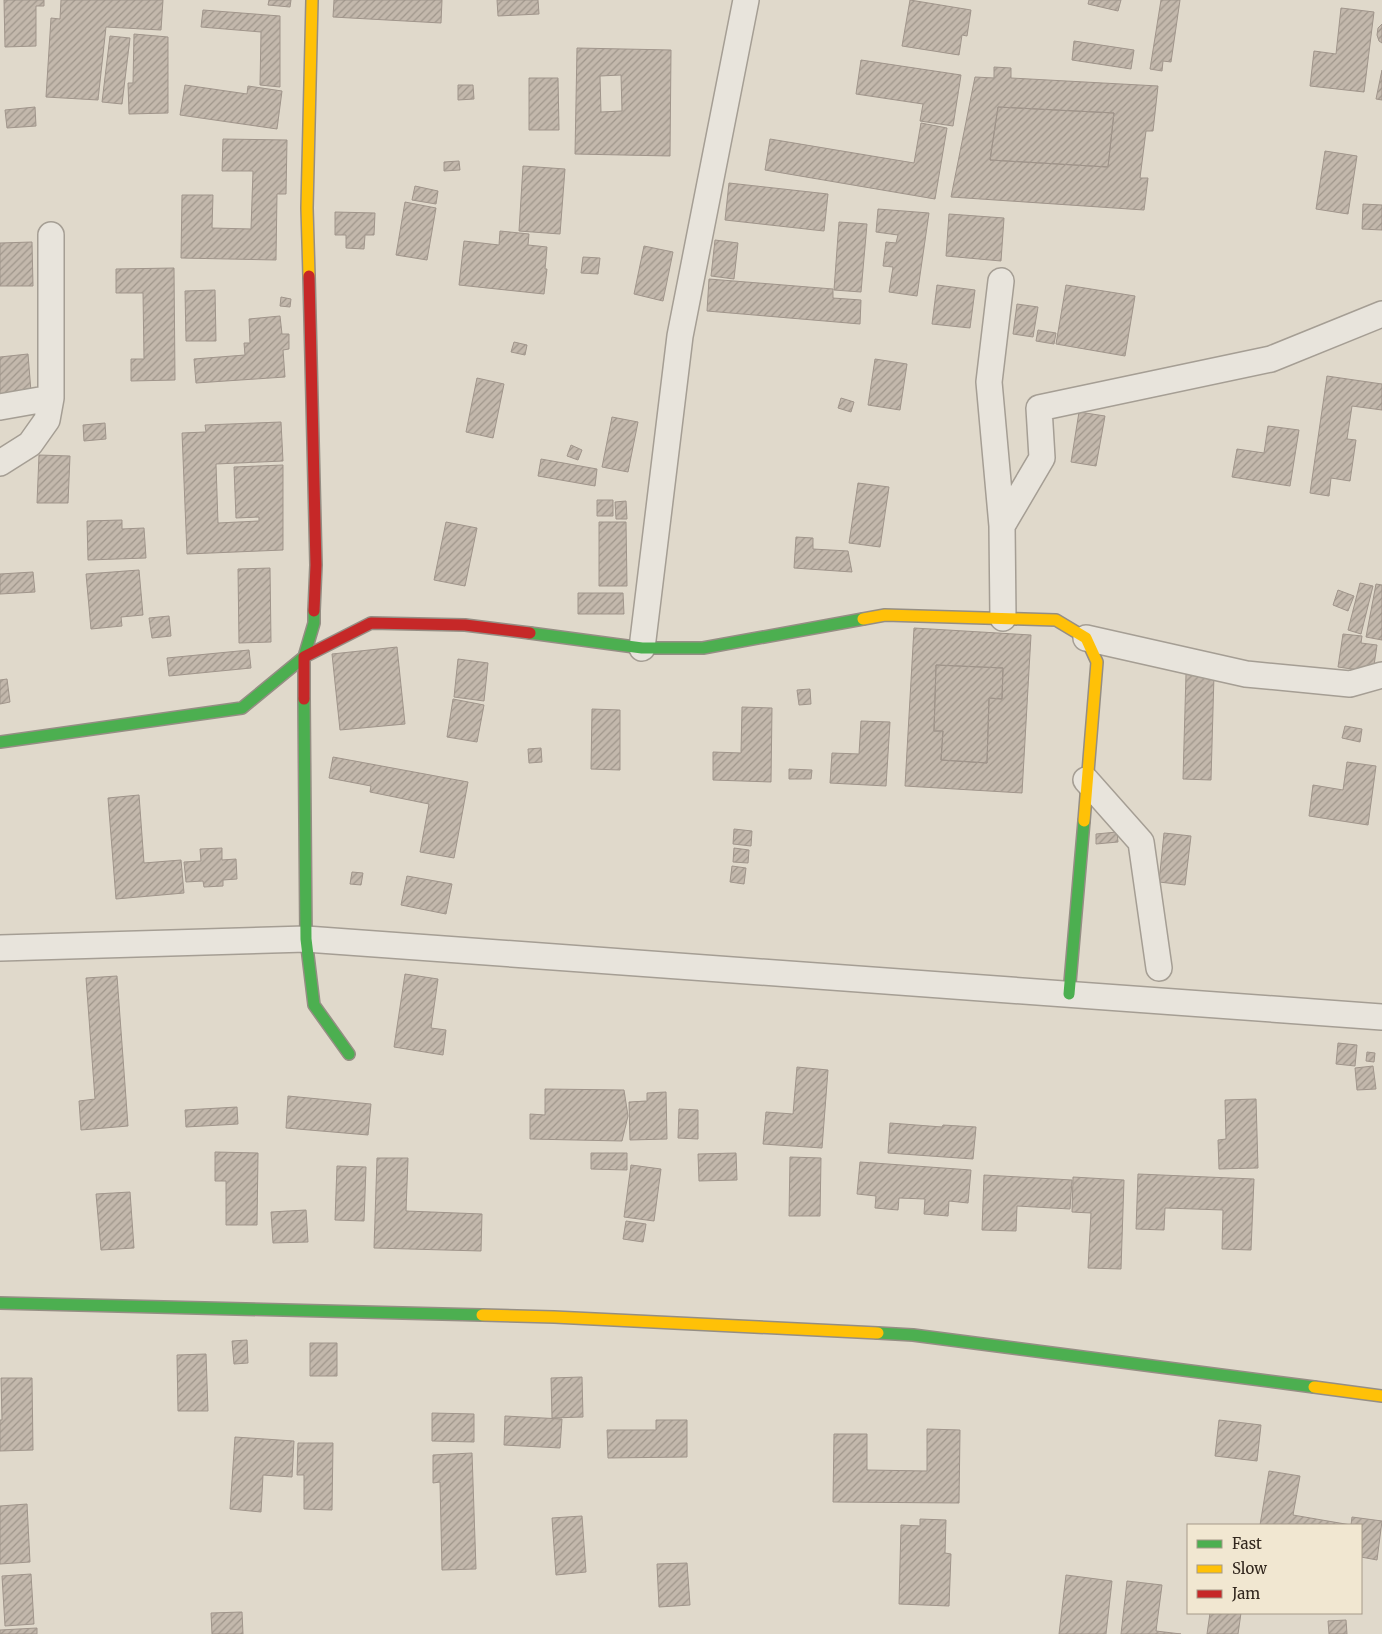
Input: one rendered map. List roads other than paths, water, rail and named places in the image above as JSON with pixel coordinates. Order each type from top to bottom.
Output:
[{"type":"street","points":[[312,0],[307,208],[316,565],[314,622],[304,658],[306,939],[314,1004],[349,1054]]},
{"type":"street","points":[[642,648],[680,336],[746,0]]},
{"type":"street","points":[[0,463],[30,444],[47,420],[51,398],[51,236]]},
{"type":"street","points":[[1001,281],[989,382],[1002,526],[1003,618]]},
{"type":"street","points":[[1002,526],[1042,458],[1039,408],[1271,359],[1382,314]]},
{"type":"street","points":[[0,407],[51,398]]},
{"type":"street","points":[[0,742],[242,708],[304,658],[371,623],[464,625],[642,648],[703,648],[814,626],[884,615],[1056,620],[1086,638],[1246,674],[1350,684],[1382,675]]},
{"type":"street","points":[[1069,994],[1097,662],[1086,638]]},
{"type":"street","points":[[1086,780],[1141,842],[1159,968]]},
{"type":"street","points":[[0,948],[306,939],[1382,1017]]},
{"type":"street","points":[[0,1303],[554,1317],[914,1335],[1382,1396]]}]
